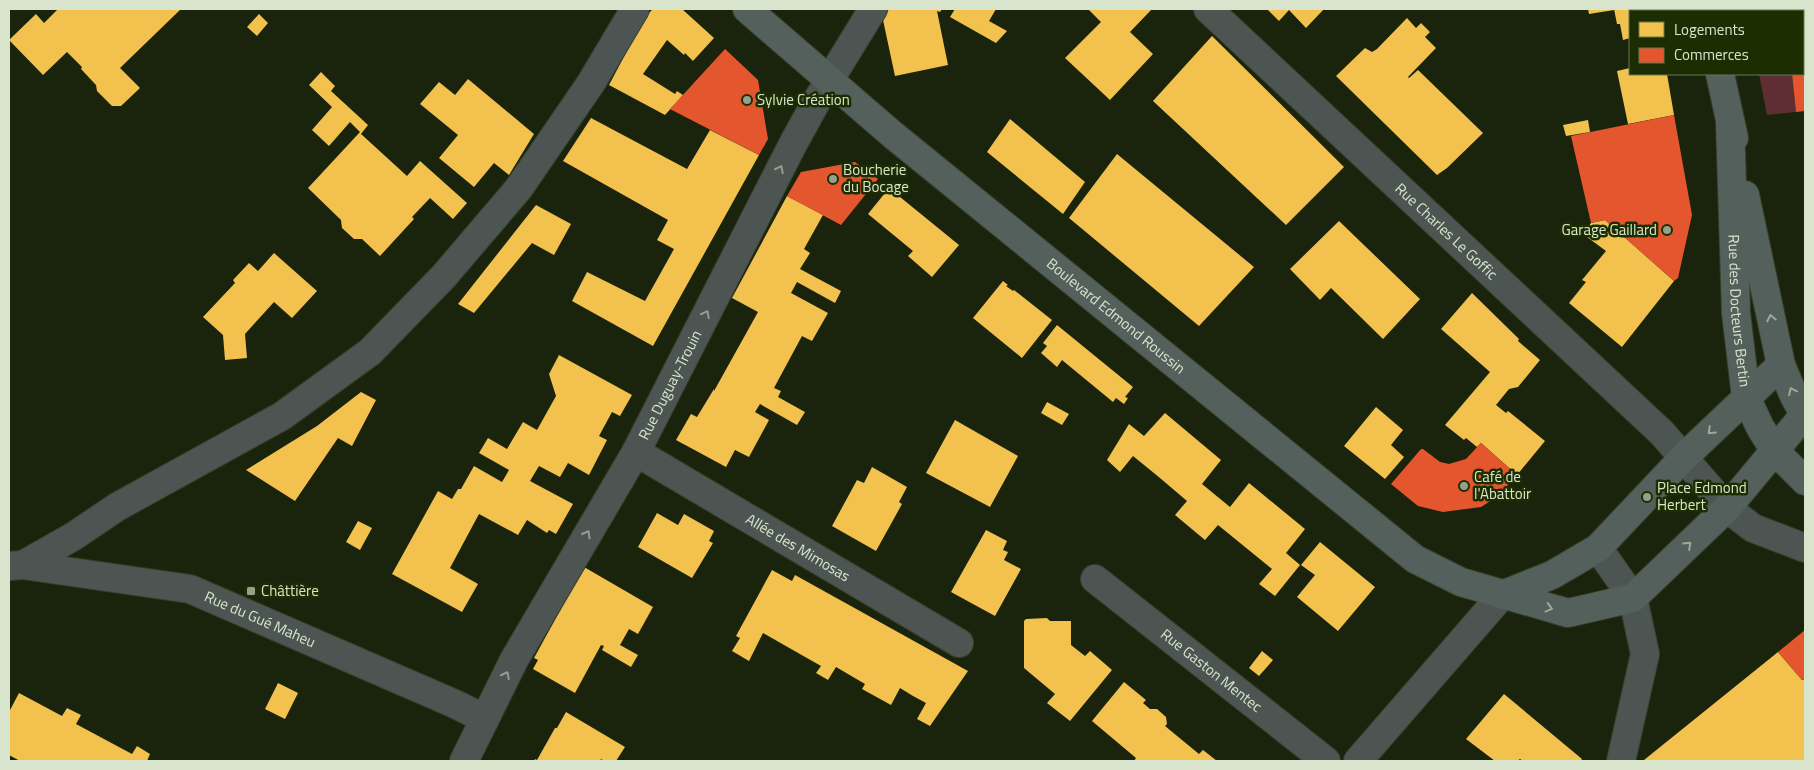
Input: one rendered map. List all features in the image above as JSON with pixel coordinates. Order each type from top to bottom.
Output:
[{"type":"street","points":[[16,565],[74,536],[117,507],[282,416],[370,352],[444,276],[519,188],[591,83],[635,9]]},
{"type":"street","name":"Boulevard Edmond Roussin","points":[[747,9],[893,134],[1415,559],[1461,582],[1502,595]]},
{"type":"street","name":"Rue Duguay-Trouin","points":[[464,761],[514,660],[636,452],[793,144],[873,9]]},
{"type":"street","name":"Rue Charles Le Goffic","points":[[1208,9],[1662,433],[1727,508],[1752,528],[1805,548]]},
{"type":"street","name":"Rue des Docteurs Bertin","points":[[1720,75],[1781,365],[1794,396],[1805,415]]},
{"type":"street","name":"Rue des Docteurs Bertin","points":[[1730,121],[1736,313],[1746,397],[1760,427],[1775,450],[1805,480]]},
{"type":"street","points":[[1358,761],[1502,595],[1552,575],[1598,548],[1683,458],[1781,365]]},
{"type":"street","points":[[1502,595],[1568,613],[1633,598],[1727,508],[1805,415]]},
{"type":"street","name":"Allée des Mimosas","points":[[636,452],[959,643]]},
{"type":"street","points":[[1598,548],[1633,598],[1645,654],[1621,761]]},
{"type":"street","name":"Rue du Gué Maheu","points":[[16,565],[190,589],[455,704],[485,719]]},
{"type":"street","name":"Rue Gaston Mentec","points":[[1095,579],[1326,761]]},
{"type":"shaded area","points":[[1759,75],[1792,75],[1796,112],[1767,115]]},
{"type":"building: Logements","points":[[58,9],[181,9],[120,68],[140,88],[121,106],[112,106],[97,91],[96,85],[81,69],[82,67],[67,52],[43,75],[9,40],[36,14],[44,23]]},
{"type":"building: Logements","points":[[653,9],[682,9],[714,38],[693,61],[667,40],[643,74],[675,94],[677,91],[683,95],[665,115],[609,85],[645,17]]},
{"type":"building: Logements","points":[[889,9],[942,9],[940,12],[937,11],[948,65],[895,76],[883,20]]},
{"type":"building: Logements","points":[[955,9],[996,9],[989,21],[1007,31],[996,43],[950,17]]},
{"type":"building: Logements","points":[[1088,9],[1152,9],[1130,32],[1153,54],[1110,100],[1065,58],[1101,22]]},
{"type":"building: Logements","points":[[1267,9],[1324,9],[1306,28],[1289,10],[1279,21]]},
{"type":"building: Logements","points":[[1588,9],[1614,9],[1614,10],[1589,14]]},
{"type":"building: Logements","points":[[1614,9],[1654,10],[1629,10],[1629,38],[1623,40],[1620,24],[1617,24]]},
{"type":"building: Logements","points":[[259,14],[268,23],[257,36],[247,27]]},
{"type":"building: Logements","points":[[1407,18],[1416,28],[1421,23],[1430,32],[1425,37],[1436,48],[1408,77],[1418,70],[1483,133],[1447,168],[1437,175],[1336,76],[1365,48],[1372,52],[1377,49]]},
{"type":"building: Logements","points":[[1212,36],[1344,167],[1286,225],[1153,101]]},
{"type":"building: Logements","points":[[1629,68],[1629,75],[1667,75],[1674,115],[1628,124],[1617,71]]},
{"type":"building: Logements","points":[[321,72],[335,86],[331,91],[368,125],[361,134],[407,176],[420,161],[467,203],[453,219],[430,198],[412,217],[414,219],[380,256],[362,239],[354,239],[342,228],[341,220],[308,188],[360,132],[350,122],[329,146],[312,130],[332,107],[309,85]]},
{"type":"building: Logements","points":[[468,79],[534,134],[509,175],[494,163],[474,187],[439,158],[458,135],[420,104],[439,82],[455,95]]},
{"type":"building: Logements","points":[[591,118],[687,169],[710,130],[759,155],[653,346],[572,301],[587,272],[645,301],[674,249],[657,240],[668,220],[563,161]]},
{"type":"building: Logements","points":[[1010,119],[1085,182],[1063,214],[987,152]]},
{"type":"building: Logements","points":[[1588,120],[1590,132],[1566,136],[1563,125]]},
{"type":"building: Logements","points":[[1117,154],[1254,267],[1199,326],[1069,218]]},
{"type":"building: Logements","points":[[889,188],[959,245],[932,277],[908,256],[913,251],[868,214]]},
{"type":"building: Logements","points":[[787,196],[823,215],[804,249],[810,253],[800,269],[841,291],[835,303],[797,282],[791,293],[828,313],[812,341],[802,336],[774,388],[781,391],[778,397],[805,412],[797,425],[760,404],[755,412],[769,420],[749,457],[735,450],[726,467],[676,440],[691,414],[697,417],[714,389],[714,391],[758,312],[732,298]]},
{"type":"building: Logements","points":[[536,205],[571,224],[554,255],[532,243],[474,313],[458,304]]},
{"type":"building: Logements","points":[[1605,220],[1674,281],[1622,347],[1569,303],[1586,282],[1582,280],[1606,251],[1583,234],[1591,223]]},
{"type":"building: Logements","points":[[1339,221],[1420,299],[1383,339],[1331,288],[1320,300],[1290,269]]},
{"type":"building: Logements","points":[[274,253],[317,291],[292,318],[274,302],[245,334],[247,358],[225,360],[223,335],[203,317],[235,283],[233,280],[249,263],[258,271]]},
{"type":"building: Logements","points":[[1003,281],[1008,285],[1006,286],[1014,290],[1052,320],[1022,358],[973,318]]},
{"type":"building: Logements","points":[[1472,293],[1519,339],[1518,341],[1540,360],[1518,387],[1509,389],[1496,405],[1506,413],[1508,411],[1545,441],[1517,475],[1481,443],[1477,447],[1466,438],[1464,440],[1445,425],[1490,372],[1441,329]]},
{"type":"building: Logements","points":[[1057,325],[1133,387],[1125,397],[1128,398],[1124,404],[1116,398],[1113,402],[1062,360],[1057,367],[1041,353],[1047,346],[1043,343]]},
{"type":"building: Logements","points":[[559,355],[632,395],[620,416],[612,412],[599,436],[607,440],[589,475],[568,463],[560,477],[539,466],[530,481],[573,504],[556,534],[549,530],[547,533],[527,520],[518,535],[479,514],[450,568],[478,584],[462,612],[392,574],[438,491],[452,499],[458,489],[461,489],[474,466],[502,482],[509,470],[479,453],[488,438],[507,449],[523,422],[537,430],[556,396],[549,374]]},
{"type":"building: Logements","points":[[361,392],[376,400],[352,446],[338,438],[295,501],[246,470],[317,426]]},
{"type":"building: Logements","points":[[1047,402],[1069,414],[1062,425],[1041,413]]},
{"type":"building: Logements","points":[[1376,407],[1403,430],[1391,445],[1404,457],[1385,479],[1344,446]]},
{"type":"building: Logements","points":[[1165,413],[1221,460],[1202,484],[1230,507],[1249,483],[1305,529],[1286,553],[1300,565],[1275,596],[1259,584],[1272,569],[1218,525],[1205,540],[1175,515],[1187,501],[1133,456],[1120,472],[1107,460],[1129,424],[1144,436]]},
{"type":"building: Logements","points":[[955,420],[1018,456],[990,507],[926,473]]},
{"type":"building: Logements","points":[[872,467],[907,487],[899,502],[902,504],[876,551],[832,526],[857,480],[864,483]]},
{"type":"building: Logements","points":[[657,513],[678,525],[684,514],[714,531],[709,541],[713,543],[692,578],[638,547]]},
{"type":"building: Logements","points":[[358,521],[372,528],[360,550],[346,542]]},
{"type":"building: Logements","points":[[986,530],[1007,541],[1003,550],[1008,552],[1004,560],[1021,569],[995,616],[951,592]]},
{"type":"building: Logements","points":[[1320,542],[1375,587],[1338,631],[1297,597],[1315,575],[1301,565]]},
{"type":"building: Logements","points":[[584,567],[653,607],[638,634],[629,629],[620,645],[638,655],[631,667],[602,650],[604,646],[601,645],[575,693],[533,669],[538,660],[534,658]]},
{"type":"building: Logements","points":[[772,570],[792,581],[795,575],[968,671],[930,726],[917,719],[926,703],[900,688],[891,705],[862,689],[865,684],[836,667],[828,680],[816,673],[821,666],[763,633],[749,661],[732,651],[740,638],[736,636]]},
{"type":"building: Logements","points":[[1047,618],[1050,621],[1071,621],[1071,645],[1085,656],[1090,651],[1112,670],[1070,721],[1047,703],[1055,694],[1024,668],[1024,621],[1026,619]]},
{"type":"building: Logements","points":[[1262,651],[1273,660],[1259,676],[1249,668]]},
{"type":"building: Logements","points":[[1778,652],[1802,680],[1805,679],[1805,761],[1644,760]]},
{"type":"building: Logements","points":[[1124,682],[1146,700],[1143,703],[1150,709],[1157,709],[1166,717],[1167,724],[1165,726],[1199,754],[1203,750],[1217,761],[1134,761],[1136,758],[1092,721]]},
{"type":"building: Logements","points":[[278,683],[298,693],[285,719],[265,709]]},
{"type":"building: Logements","points":[[19,693],[62,716],[67,708],[81,715],[76,724],[132,754],[137,746],[150,754],[147,761],[20,761],[9,755],[9,712]]},
{"type":"building: Logements","points":[[1504,694],[1582,759],[1581,761],[1523,761],[1520,759],[1517,761],[1495,761],[1466,739]]},
{"type":"building: Logements","points":[[566,712],[625,747],[616,761],[604,761],[601,759],[600,761],[534,761],[535,759],[537,760]]},
{"type":"building: Commerces","points":[[1805,9],[1805,111],[1796,112],[1792,75],[1804,75],[1804,10],[1786,10]]},
{"type":"building: Commerces","points":[[725,49],[758,80],[768,139],[759,155],[670,109]]},
{"type":"building: Commerces","points":[[1674,115],[1692,215],[1678,278],[1674,281],[1605,220],[1591,223],[1571,136]]},
{"type":"building: Commerces","points":[[855,162],[878,179],[841,225],[787,196],[801,172]]},
{"type":"building: Commerces","points":[[1481,443],[1517,475],[1498,496],[1481,507],[1443,512],[1418,506],[1391,484],[1421,449],[1440,462],[1449,464],[1466,459]]},
{"type":"building: Commerces","points":[[1805,630],[1805,678],[1802,680],[1778,652]]},
{"type":"place","name":"Sylvie Création","points":[[747,100]]},
{"type":"place","name":"Boucherie du Bocage","points":[[833,179]]},
{"type":"place","name":"Garage Gaillard","points":[[1667,230]]},
{"type":"place","name":"Café de l'Abattoir","points":[[1464,486]]},
{"type":"place","name":"Place Edmond Herbert","points":[[1647,497]]},
{"type":"place","name":"Châttière","points":[[251,591]]}]
